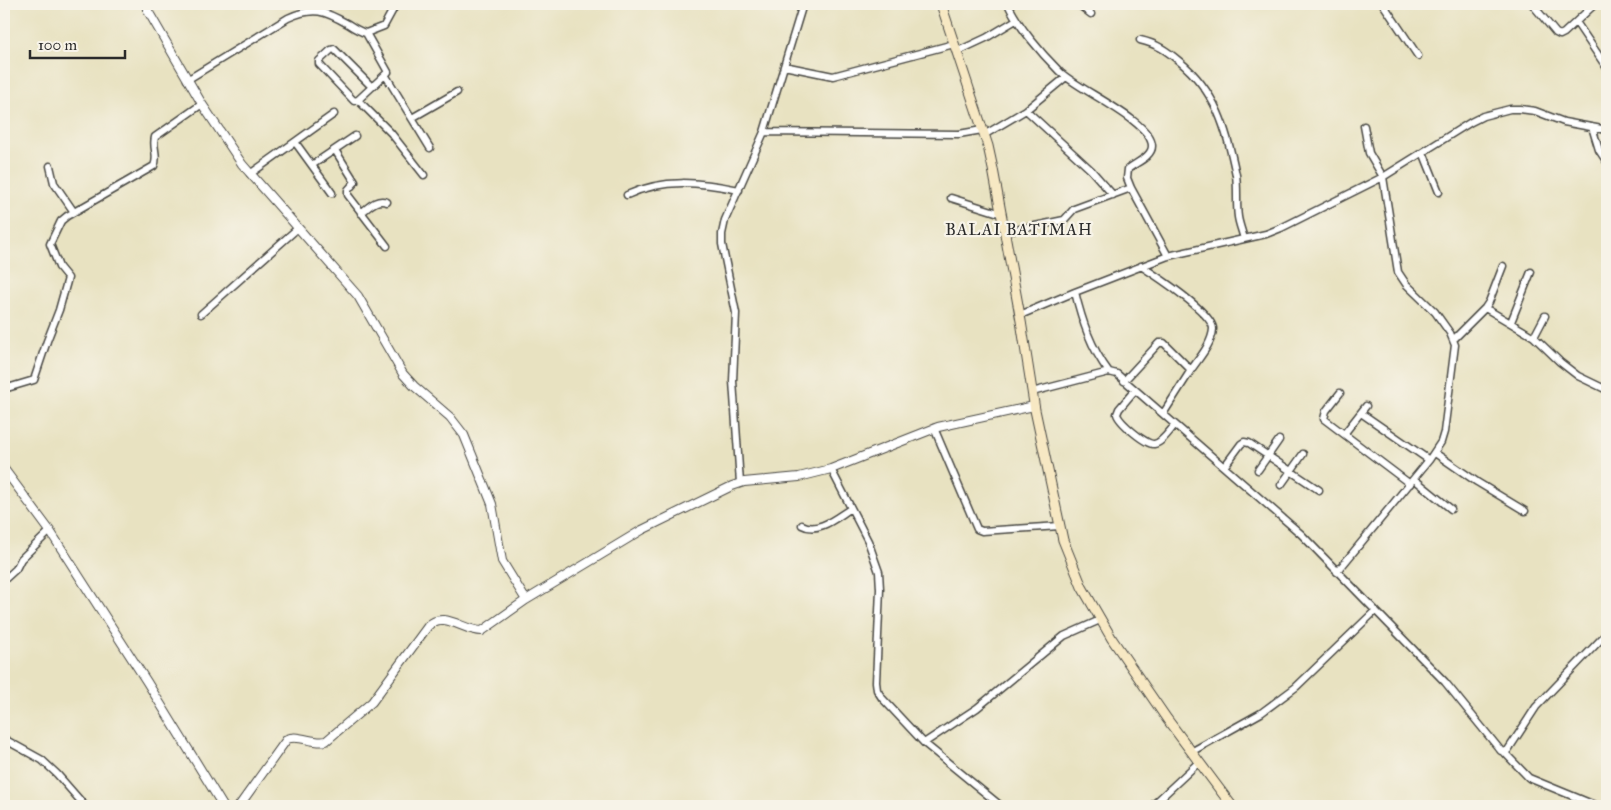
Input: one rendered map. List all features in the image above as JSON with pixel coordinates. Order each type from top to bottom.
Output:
[{"type":"main road","points":[[941,4],[983,132],[993,169],[1020,316],[1034,406],[1063,540],[1082,587],[1100,620],[1198,762],[1232,806]]},
{"type":"street","points":[[148,4],[148,11],[187,80],[250,174],[358,296],[403,374],[461,429],[489,495],[502,561],[526,600]]},
{"type":"street","points":[[366,33],[384,26],[396,4]]},
{"type":"street","points":[[740,483],[734,381],[736,313],[722,244],[722,234],[725,220],[764,132],[803,4]]},
{"type":"street","points":[[1008,4],[1016,20],[1059,71],[1117,108],[1149,135],[1152,146],[1150,152],[1130,167],[1127,172],[1127,178],[1168,256]]},
{"type":"street","points":[[1078,4],[1091,14]]},
{"type":"street","points":[[1383,4],[1418,56]]},
{"type":"street","points":[[1532,4],[1558,34],[1564,34],[1595,4]]},
{"type":"street","points":[[187,80],[288,18],[307,11],[328,14],[366,33],[388,69],[386,76],[358,100]]},
{"type":"street","points":[[784,66],[837,76],[955,48],[986,38],[1016,20]]},
{"type":"street","points":[[1576,22],[1607,68]]},
{"type":"street","points":[[1140,40],[1154,43],[1184,65],[1201,81],[1214,102],[1224,126],[1235,174],[1238,218],[1244,239]]},
{"type":"street","points":[[372,87],[333,48],[319,61],[354,101],[358,100],[391,133],[424,175]]},
{"type":"street","points":[[386,76],[430,148]]},
{"type":"street","points":[[764,132],[959,134],[983,132],[1026,110],[1066,77]]},
{"type":"street","points":[[412,118],[457,92]]},
{"type":"street","points":[[4,389],[34,380],[53,325],[68,280],[58,267],[50,248],[50,241],[61,221],[154,166],[157,158],[154,145],[156,137],[202,104]]},
{"type":"street","points":[[1020,316],[1075,292],[1168,256],[1244,239],[1281,228],[1383,177],[1477,118],[1510,109],[1528,109],[1557,120],[1607,130]]},
{"type":"street","points":[[1026,110],[1092,170],[1113,195]]},
{"type":"street","points":[[250,174],[334,114]]},
{"type":"street","points":[[1337,572],[1435,453],[1441,442],[1446,421],[1455,352],[1454,339],[1435,312],[1406,284],[1398,272],[1383,177],[1369,153],[1364,126]]},
{"type":"street","points":[[1592,127],[1599,150],[1607,162]]},
{"type":"street","points":[[312,165],[355,136]]},
{"type":"street","points":[[295,142],[332,193]]},
{"type":"street","points":[[335,150],[355,182],[348,190],[348,195],[387,246]]},
{"type":"street","points":[[1423,152],[1440,192]]},
{"type":"street","points":[[50,166],[54,183],[74,212]]},
{"type":"street","points":[[626,196],[640,189],[655,185],[680,182],[702,183],[739,190]]},
{"type":"street","points":[[1005,232],[1064,220],[1074,209],[1131,188]]},
{"type":"street","points":[[950,198],[1002,214]]},
{"type":"street","points":[[361,214],[376,202],[382,200],[387,202]]},
{"type":"street","points":[[201,314],[298,228]]},
{"type":"street","points":[[1141,266],[1169,284],[1200,310],[1212,323],[1213,328],[1209,342],[1163,414]]},
{"type":"street","points":[[1454,339],[1485,308],[1503,266]]},
{"type":"street","points":[[1511,322],[1531,272]]},
{"type":"street","points":[[1075,292],[1088,337],[1097,357],[1108,372]]},
{"type":"street","points":[[1485,308],[1534,337],[1578,376],[1607,390]]},
{"type":"street","points":[[1534,337],[1545,316]]},
{"type":"street","points":[[1124,380],[1162,342],[1191,370]]},
{"type":"street","points":[[1032,392],[1114,372],[1302,534],[1446,682],[1499,749],[1529,778],[1597,806]]},
{"type":"street","points":[[1135,390],[1116,414],[1120,421],[1147,443],[1153,444],[1158,442],[1175,425]]},
{"type":"street","points":[[1340,393],[1324,416],[1326,422],[1450,509]]},
{"type":"street","points":[[239,806],[287,740],[294,738],[318,742],[326,741],[366,708],[378,695],[432,623],[444,620],[482,631],[526,600],[642,530],[740,483],[799,477],[830,469],[934,428],[1034,406]]},
{"type":"street","points":[[1344,434],[1366,406]]},
{"type":"street","points":[[1361,413],[1429,460]]},
{"type":"street","points":[[934,428],[977,529],[982,531],[1060,526]]},
{"type":"street","points":[[1258,470],[1279,440]]},
{"type":"street","points":[[1224,467],[1244,442],[1249,443],[1319,490]]},
{"type":"street","points":[[1435,453],[1476,482],[1525,511]]},
{"type":"street","points":[[1281,485],[1303,454]]},
{"type":"street","points":[[4,468],[50,531],[147,682],[223,806]]},
{"type":"street","points":[[830,469],[872,551],[879,572],[877,690],[882,698],[924,743],[1001,806]]},
{"type":"street","points":[[802,525],[808,528],[816,528],[850,509]]},
{"type":"street","points":[[4,580],[16,569],[21,559],[50,531]]},
{"type":"street","points":[[1191,752],[1261,713],[1296,687],[1375,611]]},
{"type":"street","points":[[924,743],[977,708],[1064,636],[1100,620]]},
{"type":"street","points":[[1504,752],[1508,750],[1540,702],[1607,633]]},
{"type":"street","points":[[4,739],[42,760],[85,806]]},
{"type":"street","points":[[1152,806],[1198,762]]},
{"type":"district","name":"BALAI BATIMAH","points":[[1019,229]]}]
